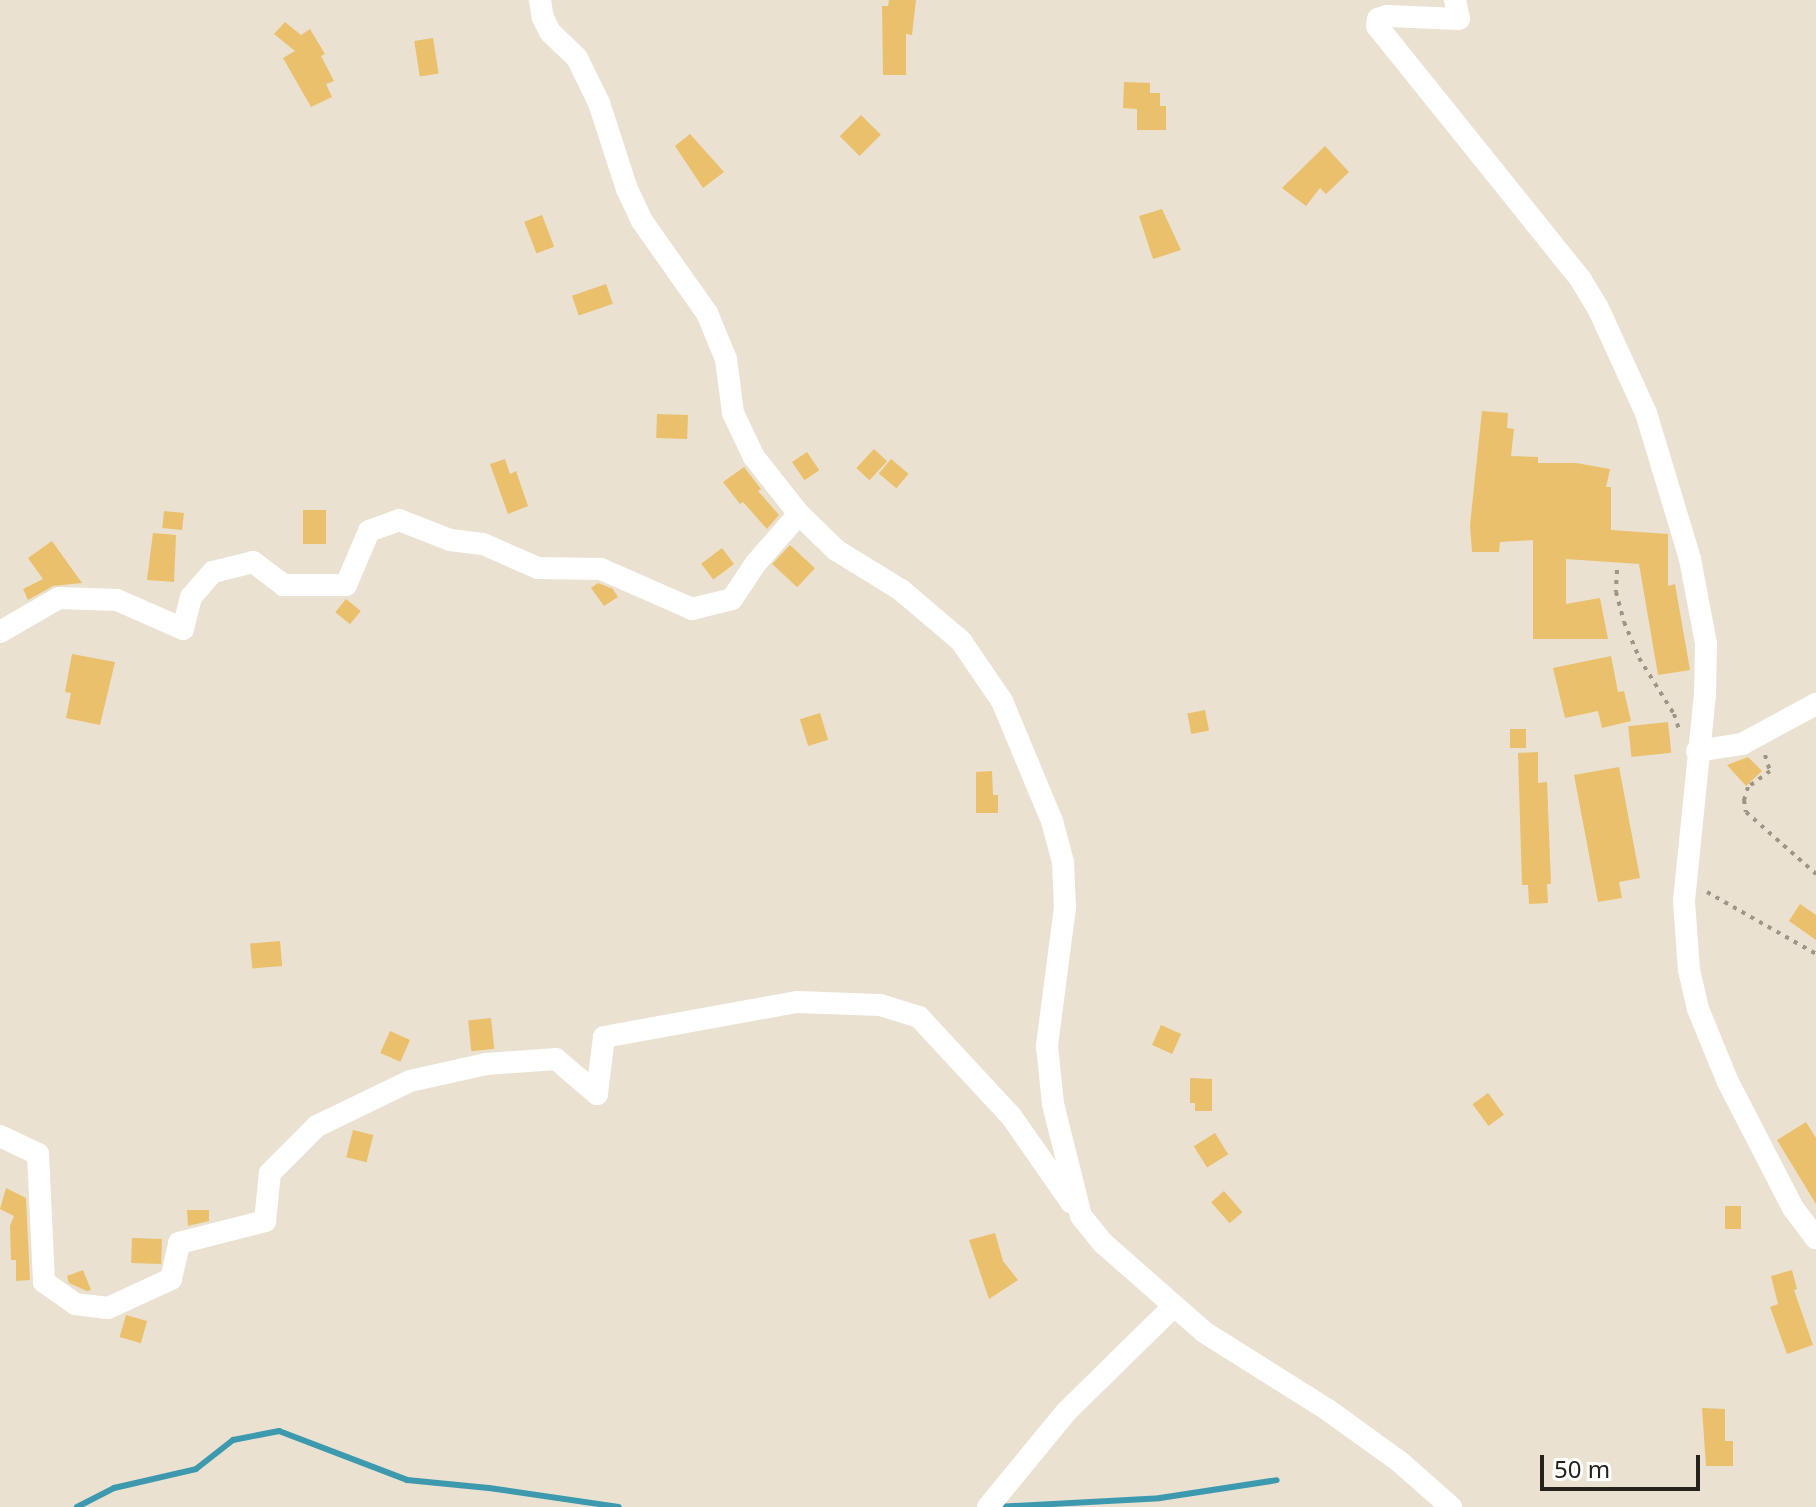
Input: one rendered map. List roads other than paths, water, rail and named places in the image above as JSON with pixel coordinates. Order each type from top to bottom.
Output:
[{"type":"street","points":[[540,0],[543,18],[550,32],[577,58],[599,103],[627,189],[642,221],[707,313],[726,359],[733,413],[754,457],[799,514],[836,550],[901,590],[961,641],[1002,701],[1052,821],[1063,862],[1065,907],[1047,1046],[1053,1104],[1081,1216]]},
{"type":"street","points":[[1455,0],[1459,19],[1387,16],[1378,19],[1378,30],[1581,280],[1598,308],[1646,413],[1671,486],[1700,605],[1707,670],[1686,870],[1685,944],[1698,1009],[1760,1148],[1793,1208],[1816,1238]]},
{"type":"street","points":[[0,632],[59,598],[117,600],[183,629],[191,597],[213,572],[253,562],[283,585],[346,585],[369,531],[399,520],[450,540],[483,544],[538,568],[601,569],[692,609],[732,599],[756,563],[799,514]]},
{"type":"street","points":[[1697,748],[1742,744],[1816,704]]},
{"type":"street","points":[[0,1136],[38,1154],[44,1282],[75,1304],[108,1308],[171,1279],[179,1243],[265,1221],[270,1173],[317,1126],[410,1081],[486,1064],[556,1059],[597,1094],[604,1037],[797,1002],[880,1005],[919,1017],[1011,1116],[1104,1244],[1173,1307],[1204,1332],[1299,1390],[1400,1462],[1451,1507]]},
{"type":"street","points":[[988,1507],[1066,1412],[1173,1307]]},
{"type":"waterway","points":[[77,1507],[114,1488],[196,1469],[233,1440],[279,1431],[407,1480],[489,1488],[619,1507]]},
{"type":"waterway","points":[[996,1507],[1160,1498],[1277,1480]]}]
